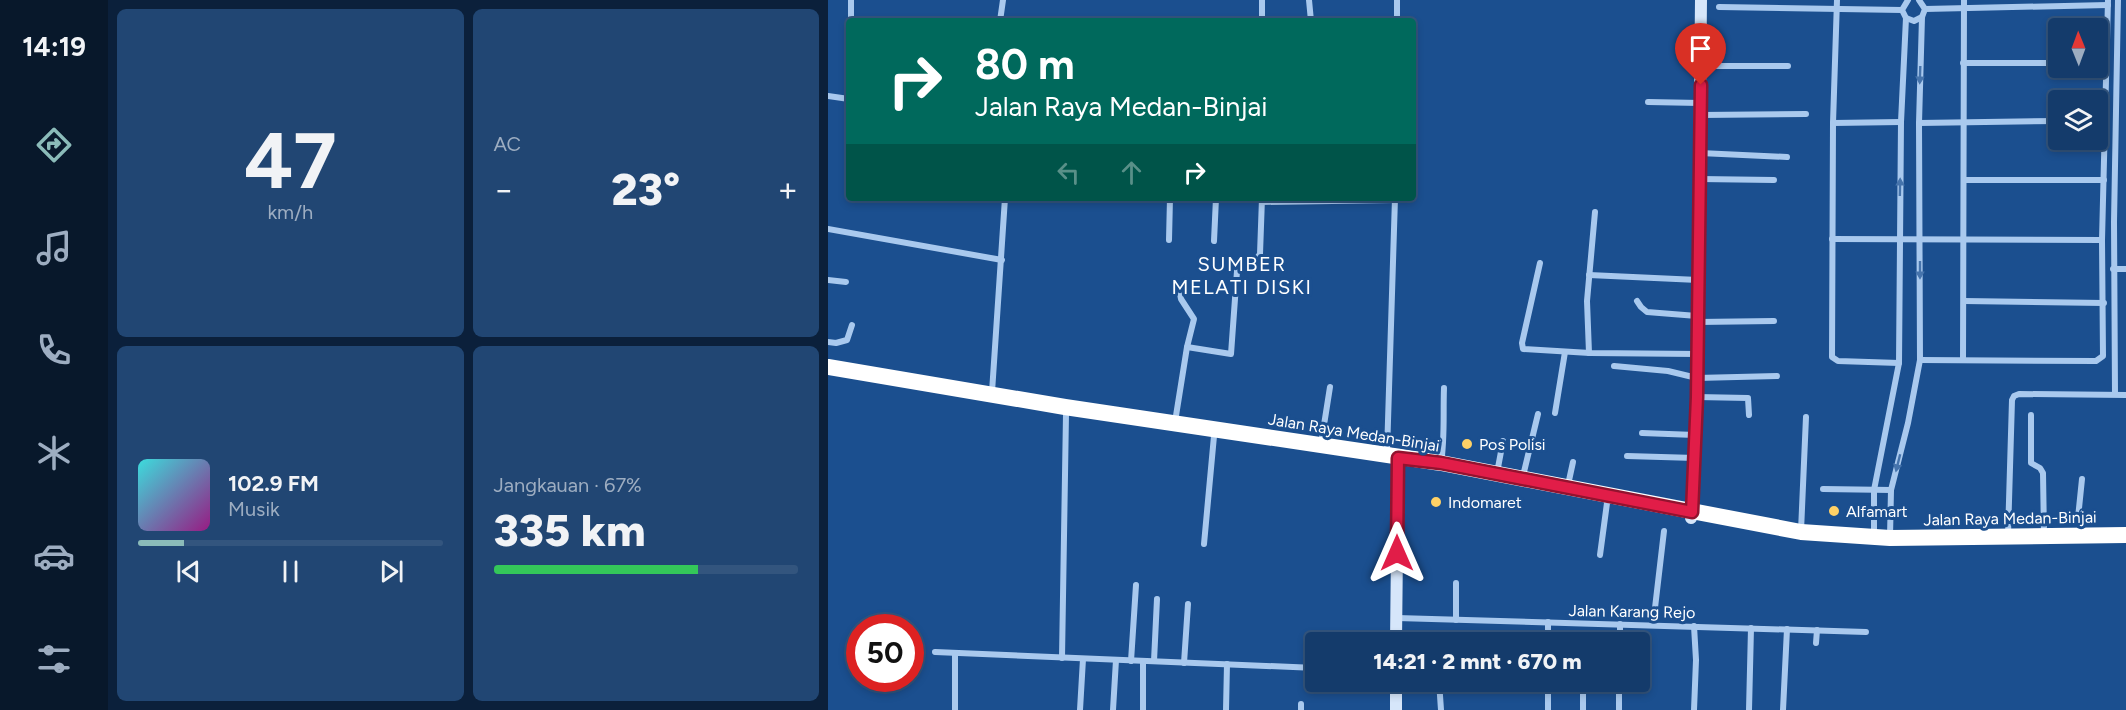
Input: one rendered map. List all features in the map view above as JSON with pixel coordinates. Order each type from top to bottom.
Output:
[{"type":"highway","name":"Jalan Raya Medan-Binjai","points":[[828,367],[1320,445],[1454,474],[1607,503],[1801,532],[1882,538],[2126,535]]},
{"type":"highway","name":"Jalan Raya Medan-Binjai","points":[[828,374],[1214,436],[1392,460],[1441,463],[1800,539],[1890,545],[2126,543]]},
{"type":"main road","points":[[1692,516],[1697,397],[1701,0]]},
{"type":"main road","points":[[1392,460],[1396,632]]},
{"type":"main road","points":[[1396,692],[1396,710]]},
{"type":"street","points":[[851,0],[851,18]]},
{"type":"street","points":[[1000,18],[1003,0]]},
{"type":"street","points":[[1262,0],[1262,18]]},
{"type":"street","points":[[1310,0],[1311,18]]},
{"type":"street","points":[[1397,18],[1398,0]]},
{"type":"street","points":[[1837,0],[1833,123],[1832,358],[1838,361],[1899,363]]},
{"type":"street","points":[[1882,538],[1920,360],[1918,123],[1922,17],[1925,9],[1920,0]]},
{"type":"street","points":[[1963,360],[1964,0]]},
{"type":"street","points":[[1902,10],[1906,1]]},
{"type":"street","points":[[1925,9],[2108,2],[2108,18]]},
{"type":"street","points":[[2118,3],[2126,8]]},
{"type":"street","points":[[2115,394],[2113,269],[2118,3]]},
{"type":"street","points":[[1719,7],[1902,10]]},
{"type":"street","points":[[1882,538],[1874,490],[1899,363],[1901,122],[1906,18],[1902,10]]},
{"type":"street","points":[[1906,18],[1914,21],[1922,17]]},
{"type":"street","points":[[2117,52],[2126,52]]},
{"type":"street","points":[[1963,63],[2048,63]]},
{"type":"street","points":[[1701,66],[1788,66]]},
{"type":"street","points":[[828,96],[846,99]]},
{"type":"street","points":[[1648,102],[1700,109],[1806,114]]},
{"type":"street","points":[[1918,123],[2048,121]]},
{"type":"street","points":[[1833,123],[1901,122]]},
{"type":"street","points":[[1920,360],[2098,360],[2103,354],[2102,240],[2105,150]]},
{"type":"street","points":[[1700,153],[1787,157]]},
{"type":"street","points":[[1700,179],[1774,180]]},
{"type":"street","points":[[1964,180],[2104,180]]},
{"type":"street","points":[[992,393],[1005,201]]},
{"type":"street","points":[[1169,240],[1170,201]]},
{"type":"street","points":[[1214,241],[1216,201]]},
{"type":"street","points":[[1187,347],[1231,354],[1237,271],[1241,262],[1257,258],[1260,254],[1262,201]]},
{"type":"street","points":[[1392,460],[1395,201]]},
{"type":"street","points":[[1589,353],[1587,329],[1589,275],[1595,212]]},
{"type":"street","points":[[828,229],[1002,260]]},
{"type":"street","points":[[1832,239],[2102,240]]},
{"type":"street","points":[[1540,263],[1521,348],[1589,353],[1697,354]]},
{"type":"street","points":[[2113,269],[2126,269]]},
{"type":"street","points":[[1589,275],[1699,280]]},
{"type":"street","points":[[828,280],[846,282]]},
{"type":"street","points":[[1175,422],[1187,347],[1194,319],[1181,299],[1179,289]]},
{"type":"street","points":[[1637,301],[1647,312],[1698,319],[1774,321]]},
{"type":"street","points":[[1964,301],[2104,303]]},
{"type":"street","points":[[828,342],[836,343],[847,340],[852,325]]},
{"type":"street","points":[[1555,413],[1565,352]]},
{"type":"street","points":[[1614,366],[1668,371],[1697,378],[1777,376]]},
{"type":"street","points":[[1320,445],[1330,387]]},
{"type":"street","points":[[1441,463],[1445,441],[1442,433],[1444,388]]},
{"type":"street","points":[[2008,536],[2013,398],[2019,393],[2126,395]]},
{"type":"street","points":[[1697,397],[1748,398],[1749,414]]},
{"type":"street","points":[[1062,658],[1066,414]]},
{"type":"street","points":[[1522,480],[1538,414]]},
{"type":"street","points":[[2031,415],[2031,463],[2040,468],[2043,473],[2044,536]]},
{"type":"street","points":[[1801,532],[1806,417]]},
{"type":"street","points":[[1642,433],[1696,435]]},
{"type":"street","points":[[1204,544],[1214,436]]},
{"type":"street","points":[[1496,474],[1503,441]]},
{"type":"street","points":[[1627,456],[1695,458]]},
{"type":"street","points":[[1568,489],[1573,462]]},
{"type":"street","points":[[2044,518],[2079,518],[2082,479]]},
{"type":"street","points":[[1823,489],[1891,490]]},
{"type":"street","points":[[1600,555],[1607,503]]},
{"type":"street","points":[[1653,625],[1664,531]]},
{"type":"street","points":[[1456,583],[1456,620]]},
{"type":"street","points":[[1131,660],[1136,585]]},
{"type":"street","points":[[1154,662],[1157,599]]},
{"type":"street","points":[[1184,663],[1188,604]]},
{"type":"street","name":"Jalan Karang Rejo","points":[[1397,618],[1866,632]]},
{"type":"street","points":[[1548,622],[1548,632]]},
{"type":"street","points":[[1620,624],[1620,632]]},
{"type":"street","points":[[1694,626],[1696,660],[1694,710]]},
{"type":"street","points":[[1749,710],[1751,628]]},
{"type":"street","points":[[1783,710],[1787,629]]},
{"type":"street","points":[[1816,643],[1817,630]]},
{"type":"street","points":[[935,652],[1305,668]]},
{"type":"street","points":[[955,653],[955,710]]},
{"type":"street","points":[[1080,710],[1083,658]]},
{"type":"street","points":[[1113,710],[1116,660]]},
{"type":"street","points":[[1143,661],[1143,710]]},
{"type":"street","points":[[1226,710],[1227,664]]},
{"type":"street","points":[[1440,692],[1441,710]]},
{"type":"street","points":[[1548,692],[1548,710]]},
{"type":"street","points":[[1582,710],[1583,692]]},
{"type":"street","points":[[1619,692],[1619,710]]},
{"type":"place","name":"Pos Polisi","points":[[1467,444]]},
{"type":"place","name":"Indomaret","points":[[1436,502]]},
{"type":"place","name":"Alfamart","points":[[1834,511]]},
{"type":"district","name":"SUMBER MELATI DISKI","points":[[1242,276]]},
{"type":"route","points":[[1397,553],[1398,458],[1441,463],[1692,512],[1697,397],[1701,85]]}]
